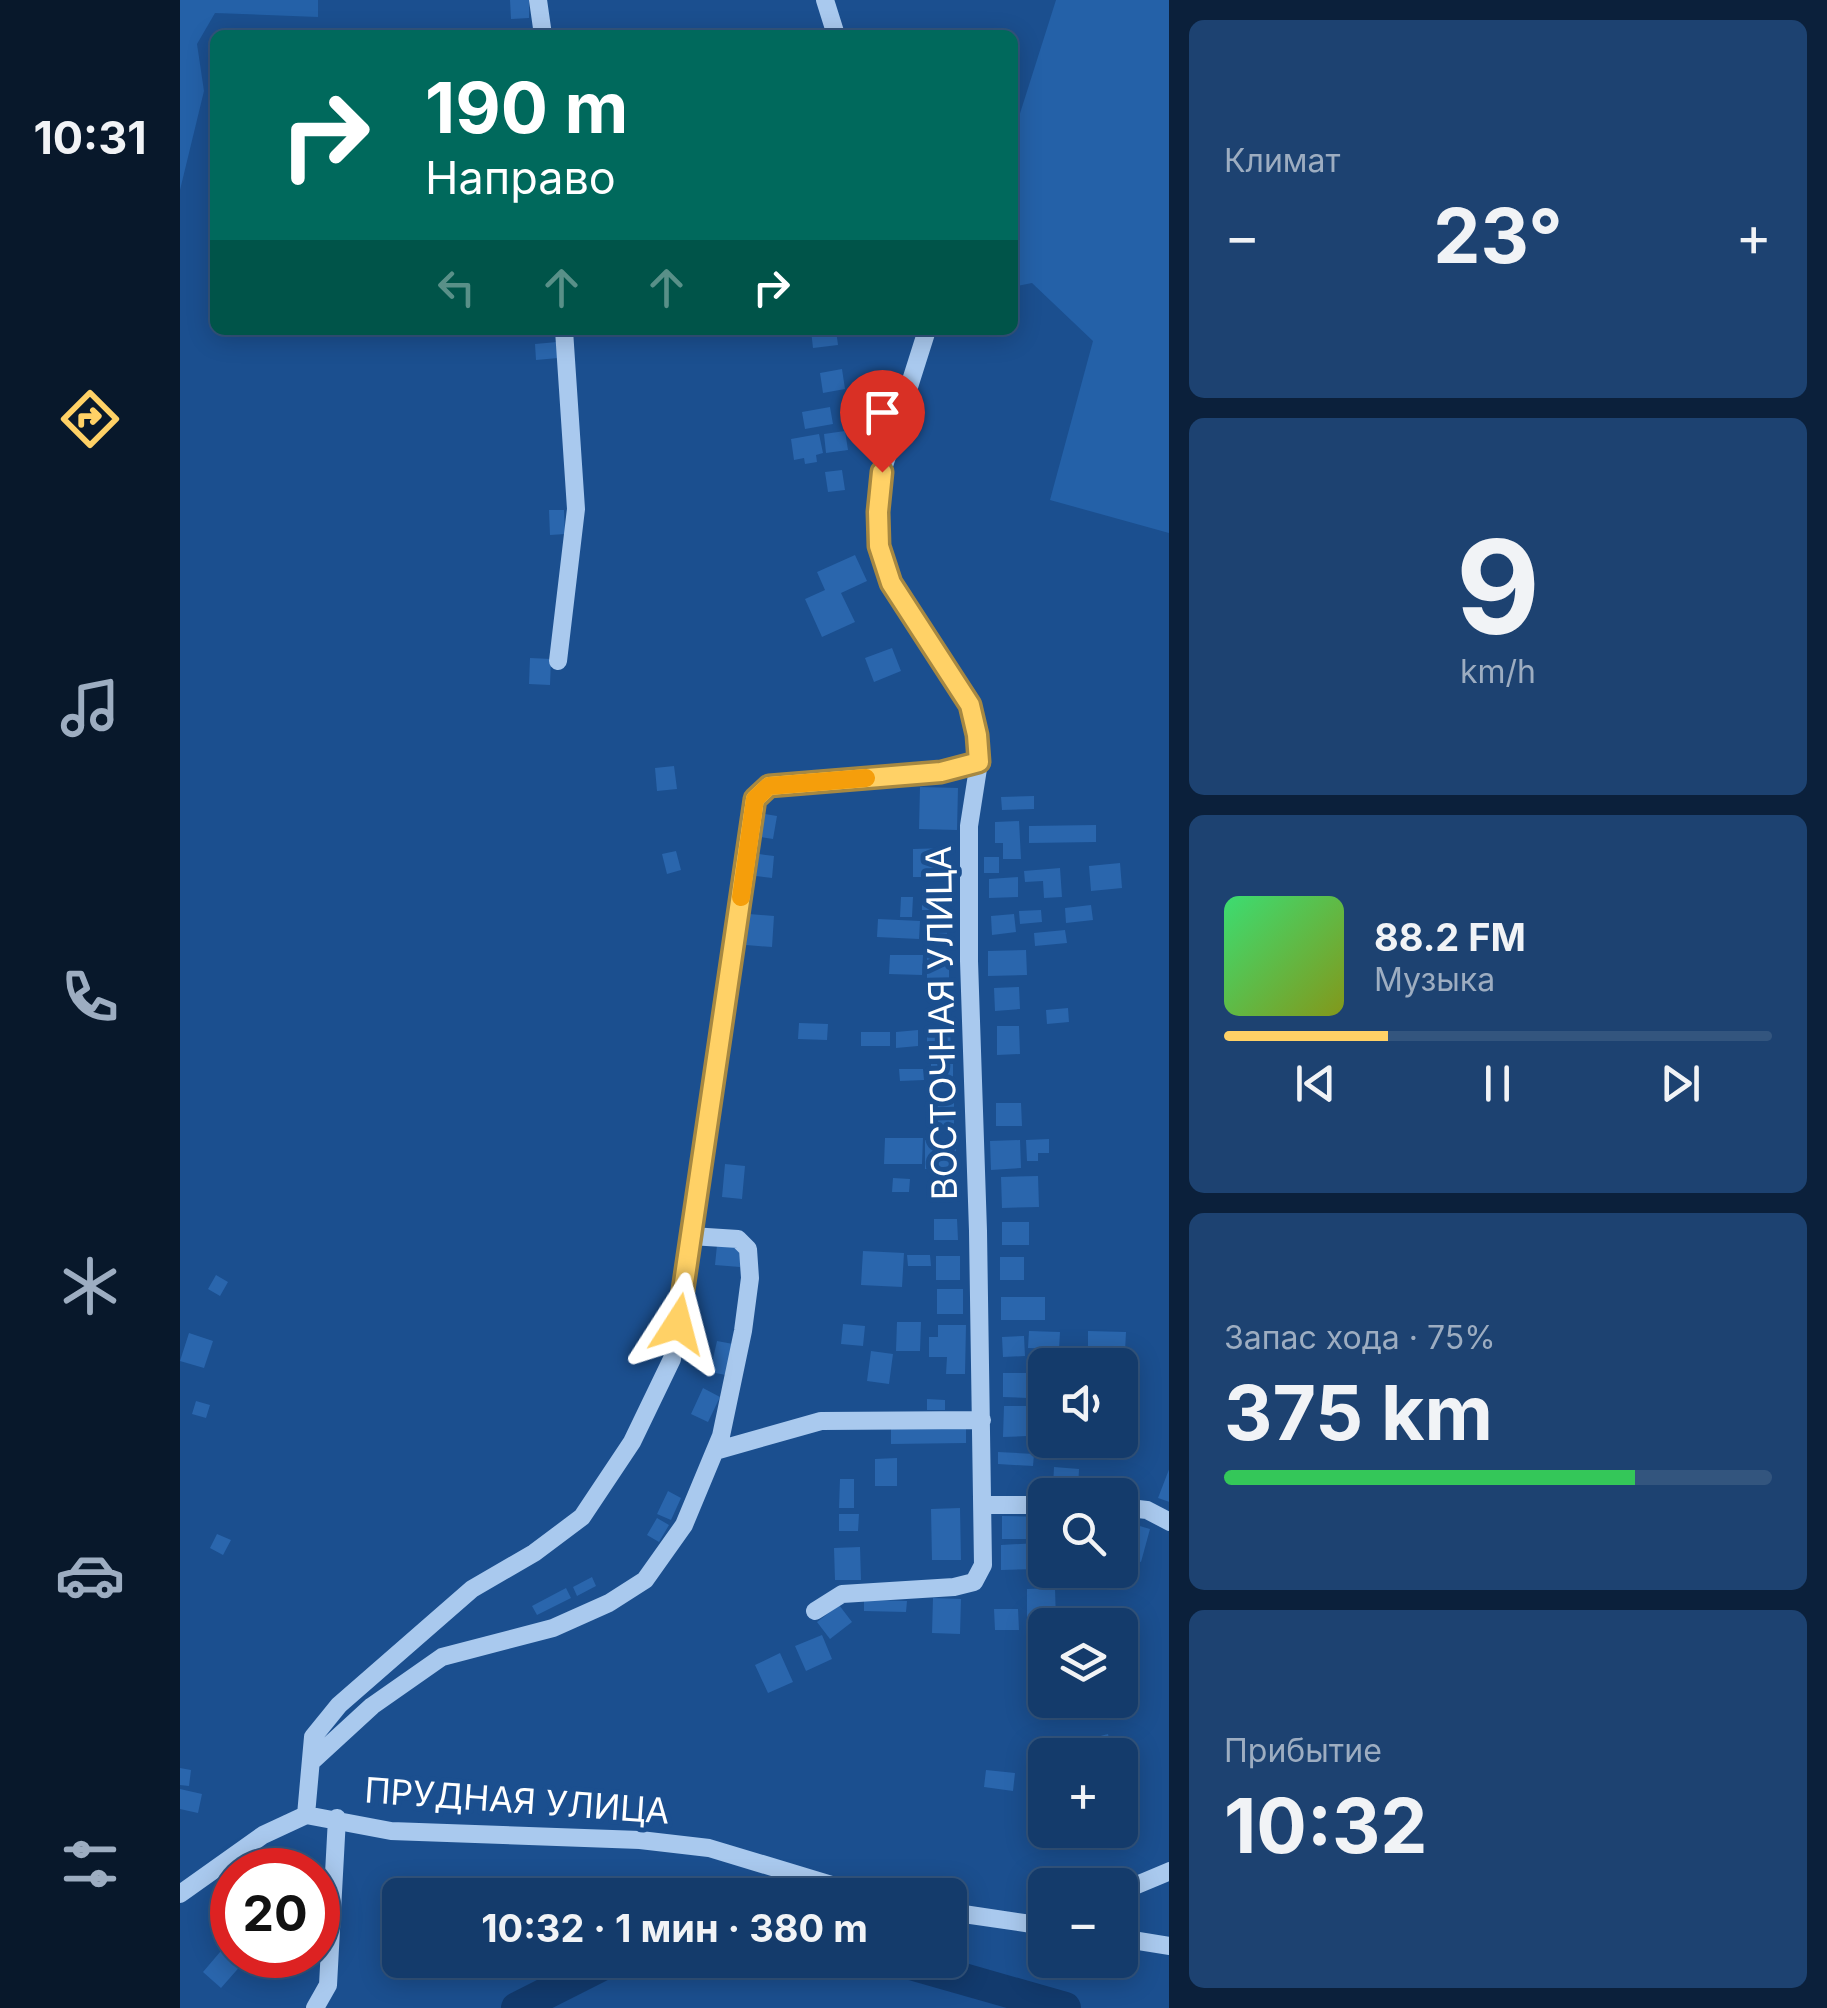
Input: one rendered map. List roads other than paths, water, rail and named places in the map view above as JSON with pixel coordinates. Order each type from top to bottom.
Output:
[{"type":"street","points":[[538,0],[542,30]]},
{"type":"street","points":[[825,0],[834,30]]},
{"type":"street","points":[[558,661],[576,509],[564,335]]},
{"type":"street","name":"ВОСТОЧНАЯ УЛИЦА","points":[[815,1611],[842,1594],[954,1587],[974,1582],[983,1565],[969,942],[969,826],[979,762],[977,735],[970,705],[891,583],[879,546],[882,472],[925,335]]},
{"type":"street","points":[[180,1894],[263,1835],[306,1814],[313,1737],[339,1705],[472,1589],[534,1553],[582,1517],[632,1442],[672,1359],[755,799],[769,786],[941,772],[979,762]]},
{"type":"street","points":[[311,1762],[372,1706],[442,1656],[552,1628],[609,1603],[645,1580],[684,1525],[715,1451],[744,1331],[750,1278],[748,1249],[738,1239],[691,1236]]},
{"type":"street","points":[[715,1451],[822,1421],[982,1420]]},
{"type":"street","points":[[983,1505],[1028,1505]]},
{"type":"street","points":[[1138,1509],[1169,1521]]},
{"type":"street","name":"ПРУДНАЯ УЛИЦА","points":[[306,1814],[391,1830],[640,1840],[709,1848],[809,1878]]},
{"type":"street","points":[[316,2008],[328,1985],[337,1818]]},
{"type":"street","points":[[1138,1884],[1169,1871]]},
{"type":"street","points":[[967,1914],[1028,1923]]},
{"type":"street","points":[[1138,1941],[1169,1946]]},
{"type":"waterway","points":[[517,2008],[576,1978]]},
{"type":"waterway","points":[[960,1978],[1065,2008]]}]
